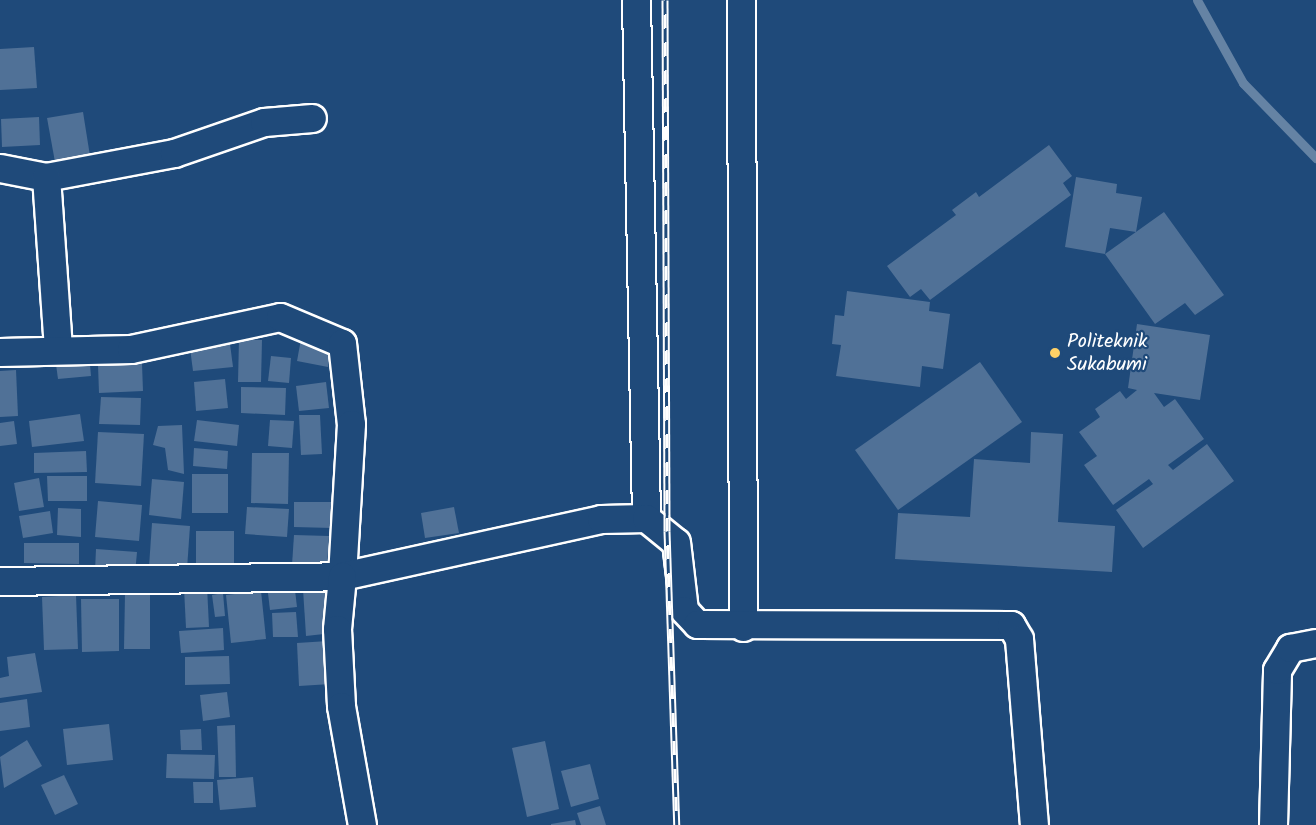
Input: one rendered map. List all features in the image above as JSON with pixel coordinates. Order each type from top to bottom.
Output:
[{"type":"street","points":[[636,0],[646,518]]},
{"type":"street","points":[[741,0],[743,627]]},
{"type":"street","points":[[0,168],[46,177],[174,153],[264,122],[312,118]]},
{"type":"street","points":[[46,177],[58,347]]},
{"type":"street","points":[[0,352],[58,347],[131,349],[280,317],[342,343],[351,424],[337,629],[341,706],[362,825]]},
{"type":"street","points":[[0,581],[342,576],[601,519],[646,518],[676,542],[681,597],[690,619],[706,627],[1011,624],[1019,639],[1034,825]]},
{"type":"street","points":[[1273,825],[1277,670],[1290,648],[1316,643]]},
{"type":"building","points":[[34,47],[37,88],[0,90],[0,49]]},
{"type":"building","points":[[83,112],[90,156],[55,162],[47,118]]},
{"type":"building","points":[[39,117],[40,145],[2,147],[1,119]]},
{"type":"building","points":[[1049,145],[1072,176],[1063,183],[1071,195],[930,300],[921,289],[910,297],[887,266],[956,215],[952,210],[976,192],[979,197]]},
{"type":"building","points":[[1076,177],[1117,184],[1116,193],[1142,197],[1136,232],[1110,228],[1105,254],[1065,247]]},
{"type":"building","points":[[1164,212],[1224,295],[1195,315],[1185,303],[1155,324],[1105,254]]},
{"type":"building","points":[[847,291],[930,302],[929,311],[950,314],[943,369],[922,366],[920,387],[836,376],[841,345],[832,344],[835,315],[844,316]]},
{"type":"building","points":[[1137,324],[1210,335],[1200,400],[1154,393],[1164,407],[1175,399],[1204,439],[1168,465],[1173,470],[1207,444],[1234,481],[1143,548],[1116,510],[1153,484],[1149,479],[1113,505],[1084,465],[1097,456],[1079,432],[1100,417],[1095,409],[1120,391],[1126,399],[1137,390],[1128,388]]},
{"type":"building","points":[[239,339],[262,340],[261,382],[238,382]]},
{"type":"building","points":[[301,339],[332,345],[328,367],[297,361]]},
{"type":"building","points":[[230,344],[233,367],[193,371],[190,348]]},
{"type":"building","points":[[89,353],[91,376],[58,379],[55,357]]},
{"type":"building","points":[[271,356],[291,358],[289,383],[268,381]]},
{"type":"building","points":[[980,362],[1022,422],[898,510],[855,450]]},
{"type":"building","points":[[142,364],[143,391],[99,393],[98,365]]},
{"type":"building","points":[[16,370],[18,416],[0,417],[0,371]]},
{"type":"building","points":[[225,379],[228,408],[196,411],[194,382]]},
{"type":"building","points":[[326,382],[329,408],[299,411],[296,386]]},
{"type":"building","points":[[241,387],[286,388],[285,415],[241,413]]},
{"type":"building","points":[[101,397],[141,398],[140,425],[99,424]]},
{"type":"building","points":[[80,414],[84,441],[32,447],[29,421]]},
{"type":"building","points":[[299,415],[320,415],[322,454],[301,455]]},
{"type":"building","points":[[197,420],[239,425],[237,446],[194,441]]},
{"type":"building","points":[[270,420],[294,421],[292,448],[268,446]]},
{"type":"building","points":[[14,421],[17,444],[0,446],[0,423]]},
{"type":"building","points":[[182,425],[184,474],[168,470],[165,448],[153,445],[158,426]]},
{"type":"building","points":[[98,432],[144,434],[141,486],[95,483]]},
{"type":"building","points":[[1031,432],[1063,434],[1058,522],[1115,526],[1112,572],[895,559],[898,513],[970,517],[974,459],[1030,463]]},
{"type":"building","points":[[194,448],[228,451],[227,469],[193,466]]},
{"type":"building","points":[[86,451],[87,472],[34,473],[34,453]]},
{"type":"building","points":[[252,453],[289,453],[288,504],[251,503]]},
{"type":"building","points":[[192,474],[228,474],[228,513],[192,513]]},
{"type":"building","points":[[47,476],[87,476],[87,501],[48,501]]},
{"type":"building","points":[[39,478],[44,507],[19,511],[14,483]]},
{"type":"building","points":[[152,479],[184,482],[181,519],[149,515]]},
{"type":"building","points":[[98,501],[142,505],[139,541],[95,537]]},
{"type":"building","points":[[294,502],[332,502],[332,528],[294,527]]},
{"type":"building","points":[[247,507],[289,509],[287,537],[245,534]]},
{"type":"building","points":[[454,507],[459,533],[425,538],[421,513]]},
{"type":"building","points":[[58,508],[81,509],[81,537],[57,535]]},
{"type":"building","points":[[50,511],[53,533],[23,538],[19,516]]},
{"type":"building","points":[[152,523],[190,526],[187,569],[149,567]]},
{"type":"building","points":[[196,531],[234,531],[234,573],[196,572]]},
{"type":"building","points":[[294,535],[329,536],[327,567],[292,565]]},
{"type":"building","points":[[24,543],[79,543],[79,564],[24,563]]},
{"type":"building","points":[[96,549],[137,552],[135,574],[95,571]]},
{"type":"building","points":[[294,582],[297,607],[270,610],[267,585]]},
{"type":"building","points":[[207,586],[209,627],[186,628],[184,588]]},
{"type":"building","points":[[329,587],[333,633],[306,636],[303,589]]},
{"type":"building","points":[[261,591],[266,639],[231,643],[226,595]]},
{"type":"building","points":[[223,593],[225,616],[215,617],[212,595]]},
{"type":"building","points":[[125,594],[150,594],[150,649],[124,649]]},
{"type":"building","points":[[76,595],[78,649],[44,650],[42,597]]},
{"type":"building","points":[[81,599],[119,599],[119,651],[82,652]]},
{"type":"building","points":[[296,612],[298,637],[273,637],[272,613]]},
{"type":"building","points":[[223,628],[224,650],[181,653],[179,631]]},
{"type":"building","points":[[328,641],[331,684],[299,686],[297,643]]},
{"type":"building","points":[[35,653],[42,692],[0,698],[0,678],[9,676],[7,657]]},
{"type":"building","points":[[229,656],[230,684],[185,685],[185,657]]},
{"type":"building","points":[[227,692],[230,717],[203,721],[200,695]]},
{"type":"building","points":[[27,699],[30,727],[0,731],[0,703]]},
{"type":"building","points":[[109,724],[113,760],[67,765],[63,729]]},
{"type":"building","points":[[235,725],[236,777],[219,777],[217,726]]},
{"type":"building","points":[[201,729],[202,750],[181,750],[180,730]]},
{"type":"building","points":[[27,740],[42,766],[4,788],[0,757]]},
{"type":"building","points":[[545,741],[559,809],[527,817],[512,748]]},
{"type":"building","points":[[167,754],[215,755],[214,779],[166,778]]},
{"type":"building","points":[[590,764],[599,799],[571,807],[561,771]]},
{"type":"building","points":[[64,775],[78,804],[55,815],[41,785]]},
{"type":"building","points":[[253,777],[256,807],[220,810],[217,780]]},
{"type":"building","points":[[193,782],[213,782],[213,803],[194,803]]},
{"type":"building","points":[[600,806],[606,825],[581,825],[577,813]]},
{"type":"building","points":[[575,820],[576,825],[551,825],[551,824]]},
{"type":"waterway","points":[[1197,0],[1243,83],[1316,158]]},
{"type":"railway","points":[[665,0],[667,531],[677,825]]},
{"type":"place","name":"Politeknik Sukabumi","points":[[1055,353]]}]
